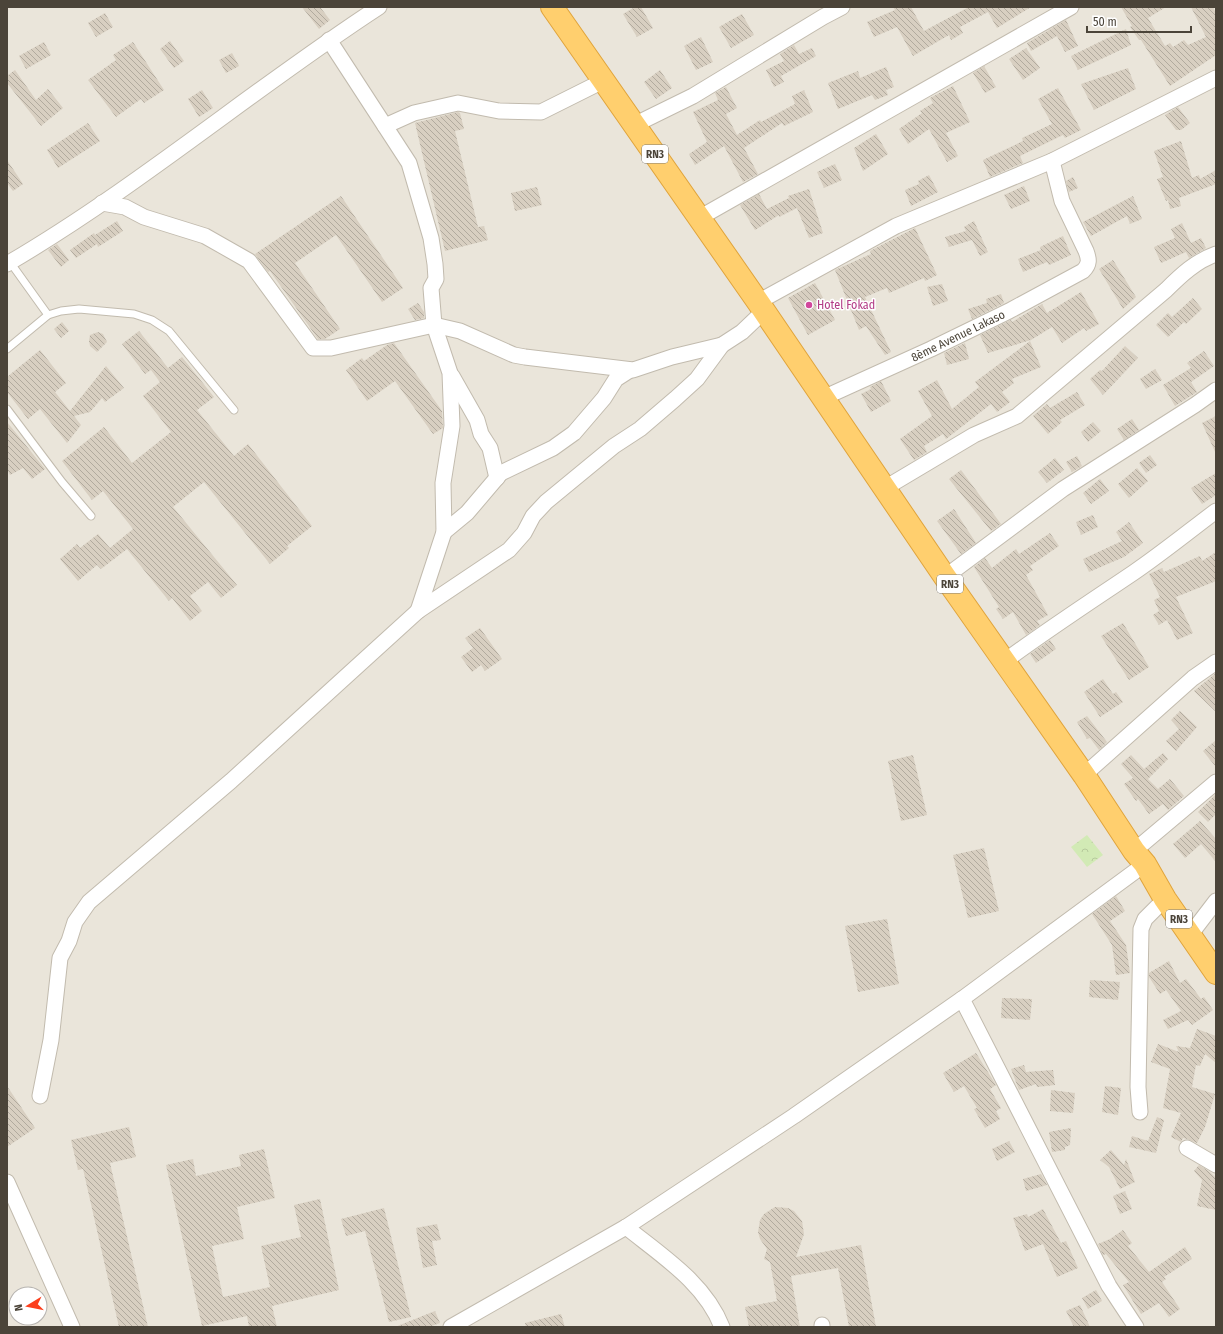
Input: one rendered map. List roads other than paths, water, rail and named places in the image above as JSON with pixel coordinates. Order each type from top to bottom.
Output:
[{"type":"highway","name":"RN3","points":[[552,7],[699,218],[945,577],[1084,775],[1139,857],[1165,899],[1216,973]]},
{"type":"street","points":[[9,263],[102,203],[329,40],[379,7]]},
{"type":"street","points":[[634,125],[693,96],[842,7]]},
{"type":"street","points":[[699,218],[1071,7]]},
{"type":"street","points":[[329,40],[409,163],[431,238],[436,264],[436,280],[431,288],[434,325],[450,373],[477,420],[481,434],[490,448],[496,478]]},
{"type":"street","points":[[444,532],[467,513],[501,473],[552,448],[574,433],[600,403],[616,379],[630,370],[672,357],[722,345],[742,332],[760,307],[896,226],[1052,161],[1216,78]]},
{"type":"street","points":[[385,126],[414,113],[458,103],[499,111],[541,112],[603,81]]},
{"type":"street","name":"8ème Avenue Lakaso","points":[[823,398],[1009,311],[1083,271],[1088,266],[1089,259],[1086,251],[1062,201],[1052,161]]},
{"type":"street","points":[[102,203],[125,207],[144,217],[205,236],[249,261],[313,348],[331,348],[434,325],[460,331],[514,355],[525,358],[630,370]]},
{"type":"street","points":[[885,488],[974,435],[1017,416],[1166,290],[1184,272],[1204,258],[1216,254]]},
{"type":"street","points":[[40,1096],[51,1040],[60,958],[69,941],[75,922],[89,902],[231,780],[418,611],[508,550],[524,533],[533,516],[546,502],[614,446],[640,428],[676,399],[697,379],[722,345]]},
{"type":"street","points":[[418,611],[444,532],[443,483],[452,426],[450,373]]},
{"type":"street","points":[[945,577],[1063,489],[1216,390]]},
{"type":"street","points":[[1005,661],[1048,628],[1080,610],[1135,572],[1216,512]]},
{"type":"street","points":[[1084,775],[1193,678],[1216,662]]},
{"type":"street","points":[[451,1327],[626,1227],[794,1116],[962,999],[1139,857],[1216,782]]},
{"type":"street","points":[[1140,1112],[1138,1087],[1140,929],[1145,919],[1165,899]]},
{"type":"street","points":[[1190,935],[1216,901]]},
{"type":"street","points":[[962,999],[1109,1286],[1136,1327]]},
{"type":"street","points":[[1187,1148],[1216,1165]]},
{"type":"street","points":[[7,1182],[72,1327]]},
{"type":"street","points":[[626,1227],[691,1280],[704,1294],[716,1311],[722,1327]]},
{"type":"lane","points":[[9,263],[48,315]]},
{"type":"lane","points":[[7,349],[48,315],[61,310],[79,309],[134,314],[152,320],[169,331],[234,410]]},
{"type":"lane","points":[[7,409],[62,482],[91,516]]},
{"type":"place","name":"Hotel Fokad","points":[[809,305]]}]
